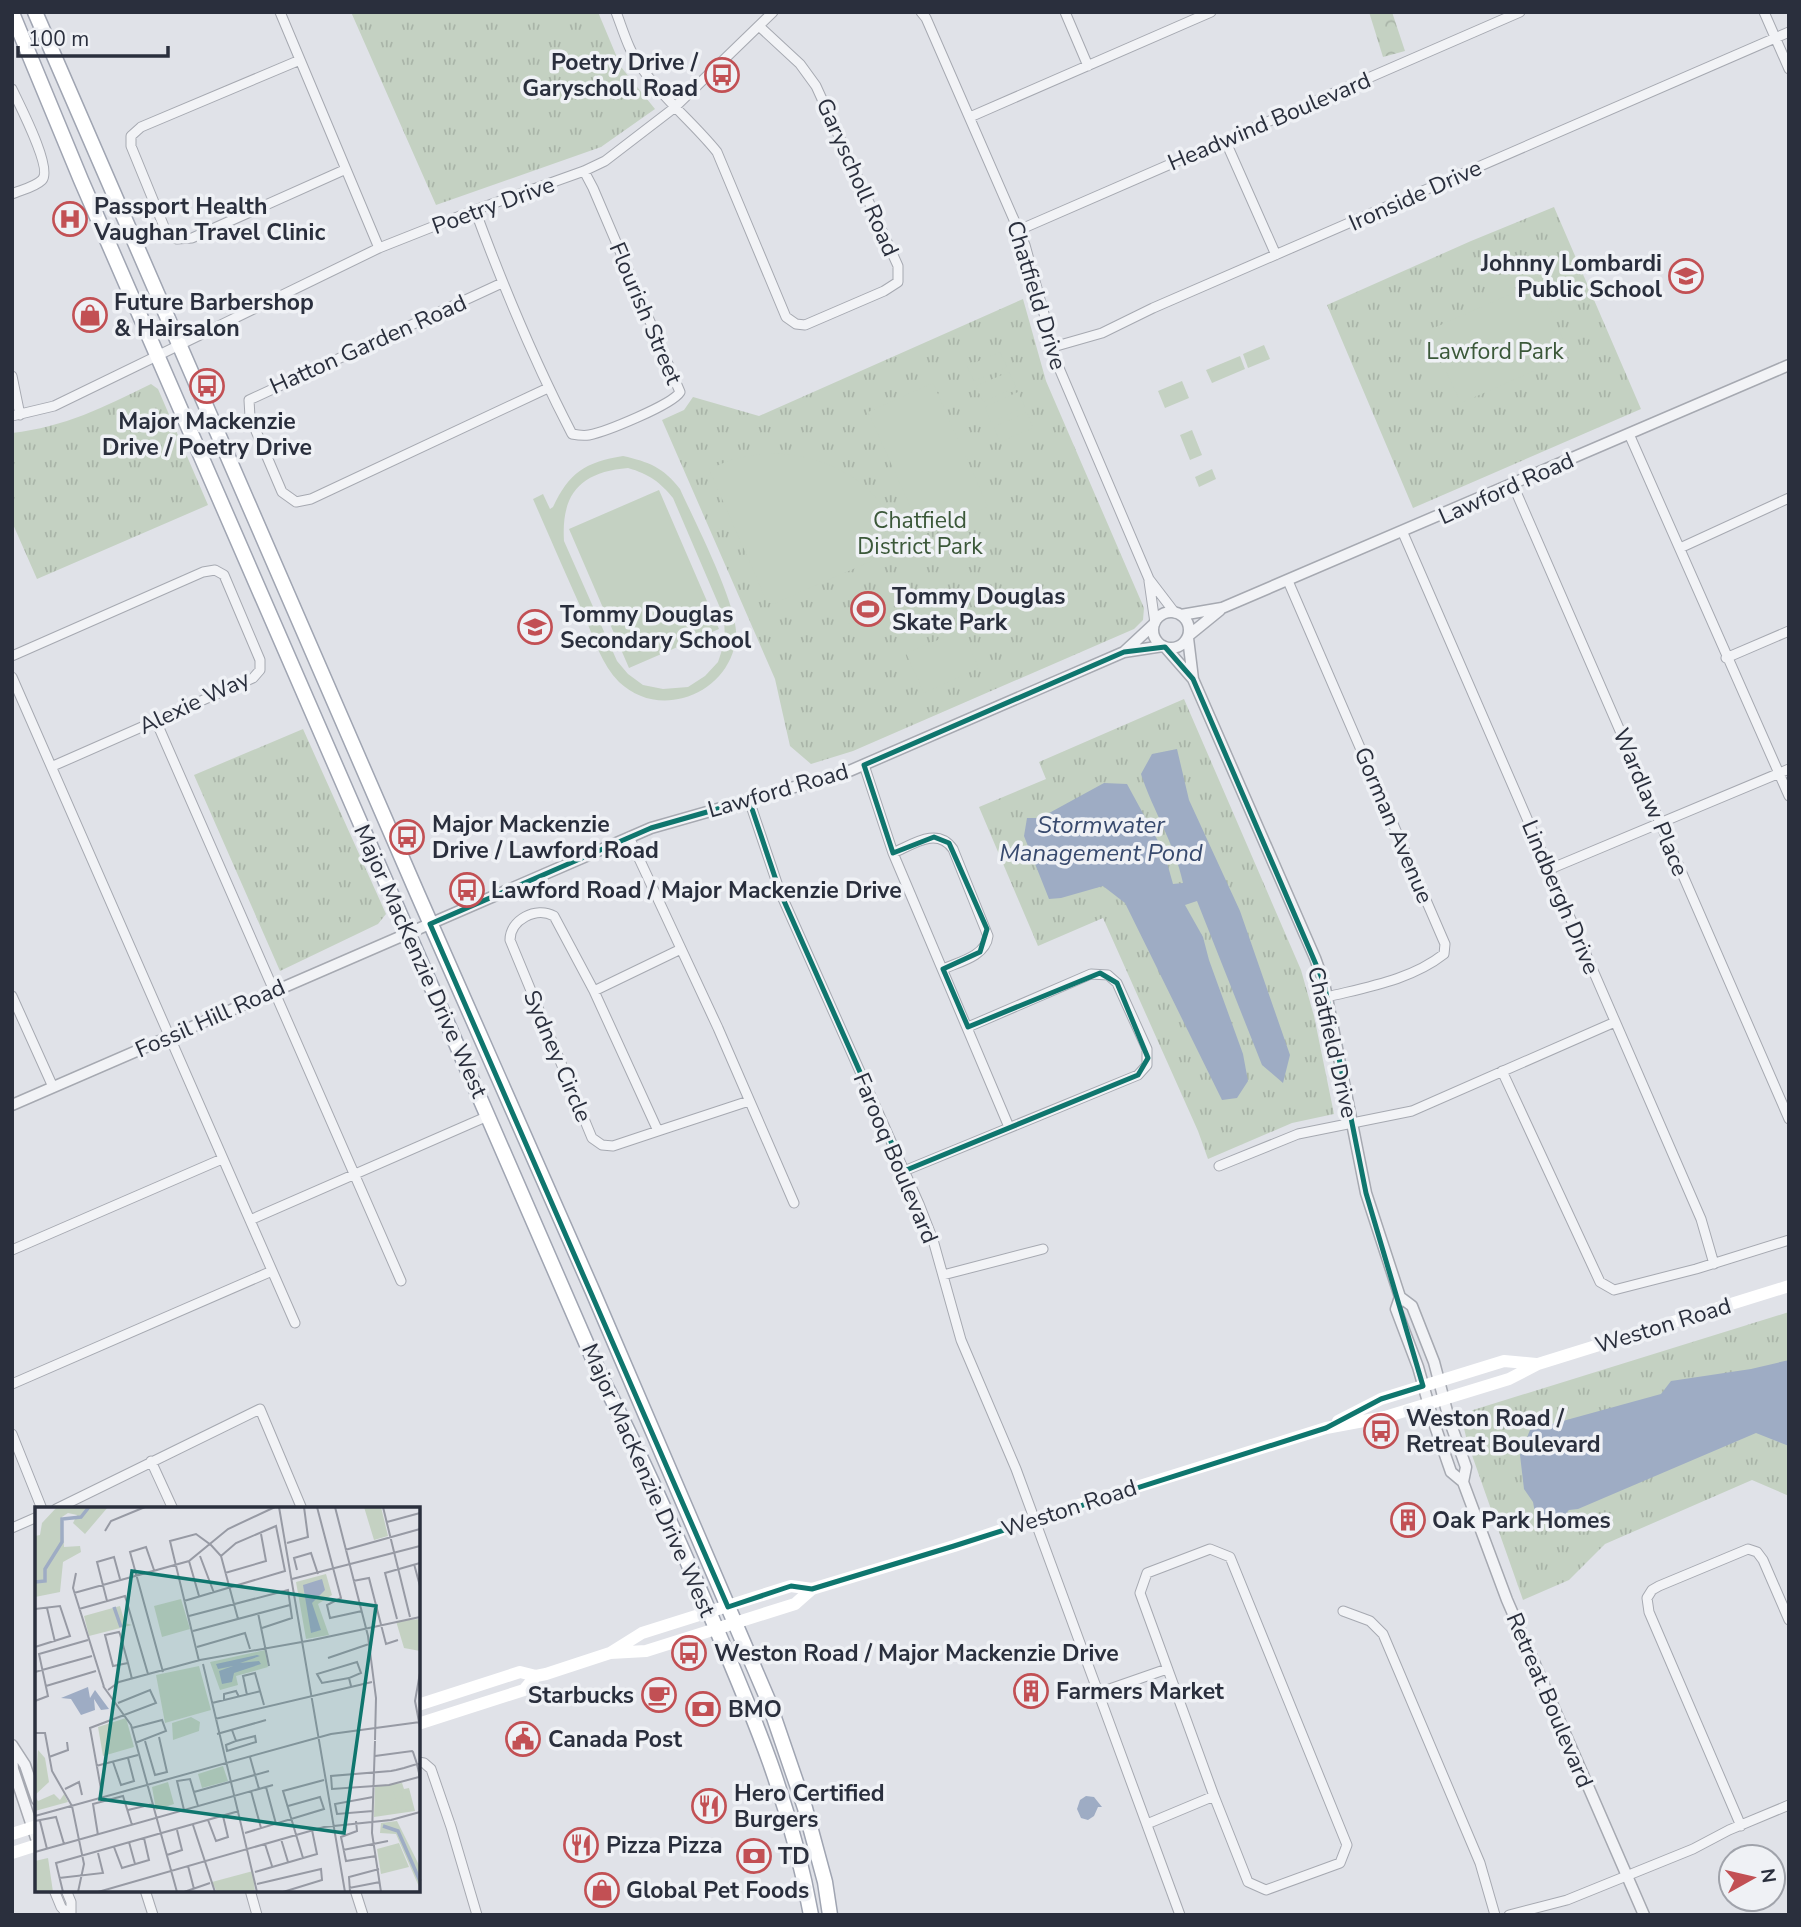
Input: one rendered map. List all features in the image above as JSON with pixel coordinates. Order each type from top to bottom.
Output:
[{"type":"main road","name":"Major MacKenzie Drive West","points":[[35,12],[768,1700],[797,1780],[825,1882],[830,1915]]},
{"type":"main road","name":"Major MacKenzie Drive West","points":[[12,13],[81,180],[601,1377],[641,1455],[746,1696],[780,1787],[801,1862],[811,1915]]},
{"type":"main road","name":"Weston Road","points":[[420,1704],[520,1672],[536,1676],[610,1653],[646,1651],[795,1604],[812,1589],[1326,1428],[1385,1418],[1509,1379],[1538,1364],[1789,1286]]},
{"type":"main road","name":"Weston Road","points":[[1326,1428],[1381,1399],[1504,1361],[1538,1364]]},
{"type":"main road","name":"Weston Road","points":[[610,1653],[642,1633],[791,1586],[812,1589]]},
{"type":"main road","name":"Weston Road","points":[[420,1723],[524,1690],[536,1676]]},
{"type":"main road","points":[[12,1834],[35,1827]]},
{"type":"main road","points":[[12,1853],[35,1844]]},
{"type":"street","points":[[280,12],[379,248]]},
{"type":"street","points":[[616,12],[639,65],[674,108]]},
{"type":"street","name":"Poetry Drive","points":[[16,416],[54,406],[379,248],[605,161],[674,108],[773,12]]},
{"type":"street","name":"Chatfield Drive","points":[[922,12],[1019,230],[1059,368],[1149,579],[1155,624]]},
{"type":"street","points":[[1065,12],[1088,66]]},
{"type":"street","points":[[970,117],[1211,12]]},
{"type":"street","name":"Headwind Boulevard","points":[[1019,230],[1520,12]]},
{"type":"street","points":[[1764,12],[1789,69]]},
{"type":"street","name":"Garyscholl Road","points":[[674,108],[699,129],[717,152],[786,317],[796,324],[805,325],[884,291],[898,282],[898,266],[821,93],[800,64],[759,26]]},
{"type":"street","name":"Ironside Drive","points":[[1053,347],[1102,333],[1789,32]]},
{"type":"street","points":[[300,60],[141,127],[131,136],[131,146],[167,233],[177,239],[192,238],[345,170]]},
{"type":"street","points":[[12,89],[42,157],[45,173],[39,182],[12,194]]},
{"type":"street","points":[[1225,140],[1276,255]]},
{"type":"street","name":"Flourish Street","points":[[475,210],[502,283],[548,388],[572,434],[585,436],[598,432],[668,404],[680,392],[584,171]]},
{"type":"street","name":"Hatton Garden Road","points":[[502,283],[249,400],[250,417],[282,492],[296,502],[312,499],[548,388]]},
{"type":"street","name":"Lawford Road","points":[[1178,614],[1222,608],[1403,533],[1789,365]]},
{"type":"street","points":[[12,376],[16,416]]},
{"type":"street","points":[[1629,434],[1789,796]]},
{"type":"street","name":"Wardlaw Place","points":[[1513,485],[1789,1119]]},
{"type":"street","points":[[1680,548],[1789,498]]},
{"type":"street","name":"Lindbergh Drive","points":[[1403,533],[1701,1219],[1714,1264]]},
{"type":"street","name":"Alexie Way","points":[[12,656],[203,572],[215,570],[224,575],[260,660],[260,670],[253,678],[53,766]]},
{"type":"street","name":"Chatfield Drive","points":[[1149,579],[1178,614]]},
{"type":"street","name":"Gorman Avenue","points":[[1288,581],[1445,944],[1444,954],[1436,961],[1381,984],[1327,998]]},
{"type":"street","name":"Lawford Road","points":[[1188,637],[1222,608]]},
{"type":"street","points":[[1178,614],[1188,624],[1188,637],[1178,647],[1164,647],[1155,638],[1155,624],[1162,615],[1178,614]]},
{"type":"street","name":"Lawford Road","points":[[1124,652],[1155,624]]},
{"type":"street","points":[[1726,658],[1789,631]]},
{"type":"street","name":"Chatfield Drive","points":[[1188,637],[1193,679],[1315,958],[1327,998],[1373,1221],[1400,1297],[1412,1306],[1434,1362],[1443,1399]]},
{"type":"street","name":"Chatfield Drive","points":[[1164,647],[1193,679]]},
{"type":"street","name":"Lawford Road","points":[[430,924],[629,837],[669,822],[864,765],[1124,652],[1164,647]]},
{"type":"street","points":[[12,677],[295,1323]]},
{"type":"street","points":[[156,721],[401,1281]]},
{"type":"street","points":[[864,765],[893,853],[1009,1127]]},
{"type":"street","points":[[1549,869],[1789,769]]},
{"type":"street","name":"Farooq Boulevard","points":[[749,800],[780,892],[933,1240],[961,1340],[1016,1469],[1180,1915]]},
{"type":"street","points":[[629,837],[718,1028],[794,1203]]},
{"type":"street","points":[[893,853],[928,838],[939,837],[949,843],[987,929],[988,942],[980,952],[943,969]]},
{"type":"street","name":"Sydney Circle","points":[[536,913],[549,913],[554,916],[594,991],[658,1131],[613,1146],[602,1145],[592,1138],[510,940],[513,926],[536,913]]},
{"type":"street","name":"Fossil Hill Road","points":[[12,1105],[430,924]]},
{"type":"street","points":[[594,991],[681,950]]},
{"type":"street","points":[[904,1171],[1138,1075],[1147,1065],[1147,1049],[1117,983],[1108,975],[1100,973],[1091,974],[968,1027]]},
{"type":"street","points":[[12,996],[53,1087]]},
{"type":"street","points":[[1219,1166],[1298,1134],[1412,1111],[1615,1022]]},
{"type":"street","points":[[1502,1071],[1601,1282],[1614,1290],[1714,1264],[1789,1240]]},
{"type":"street","points":[[658,1131],[749,1101]]},
{"type":"street","points":[[250,1220],[488,1116]]},
{"type":"street","points":[[12,1250],[222,1159]]},
{"type":"street","points":[[943,1275],[1043,1249]]},
{"type":"street","points":[[12,1384],[272,1271]]},
{"type":"street","name":"Chatfield Drive","points":[[1400,1297],[1396,1309],[1423,1386]]},
{"type":"street","name":"Retreat Boulevard","points":[[1423,1386],[1451,1472],[1463,1482],[1507,1600],[1644,1915]]},
{"type":"street","name":"Retreat Boulevard","points":[[1443,1399],[1466,1467],[1463,1482]]},
{"type":"street","points":[[60,1507],[260,1409],[301,1507]]},
{"type":"street","points":[[12,1434],[41,1507]]},
{"type":"street","points":[[151,1461],[172,1507]]},
{"type":"street","points":[[12,1528],[35,1518]]},
{"type":"street","points":[[1210,1549],[1230,1557],[1347,1845],[1340,1864],[1266,1891],[1248,1882],[1214,1796],[1140,1593],[1147,1573],[1210,1549]]},
{"type":"street","points":[[1741,1826],[1649,1612],[1647,1598],[1652,1590],[1659,1586],[1742,1550],[1752,1550],[1763,1560],[1789,1620]]},
{"type":"street","points":[[1343,1611],[1370,1621],[1383,1634],[1480,1863],[1494,1915]]},
{"type":"street","points":[[1098,1693],[1167,1669]]},
{"type":"street","points":[[12,1745],[26,1765],[35,1794]]},
{"type":"street","points":[[12,1754],[13,1769],[35,1827]]},
{"type":"street","points":[[420,1762],[431,1769],[477,1915]]},
{"type":"street","points":[[1147,1824],[1214,1796]]},
{"type":"street","points":[[1509,1915],[1567,1900],[1693,1849],[1789,1805]]},
{"type":"street","points":[[55,1892],[61,1907],[70,1915]]},
{"type":"street","points":[[67,1892],[71,1902],[70,1915]]},
{"type":"street","points":[[146,1892],[153,1915]]},
{"type":"street","points":[[251,1892],[257,1915]]},
{"type":"street","points":[[356,1892],[363,1915]]},
{"type":"highlighted area","points":[[1165,647],[1193,679],[1324,983],[1366,1193],[1423,1386],[1381,1399],[1326,1428],[812,1589],[791,1586],[728,1607],[430,924],[651,828],[749,800],[780,892],[904,1171],[1138,1075],[1148,1058],[1117,983],[1100,973],[968,1027],[943,969],[980,952],[987,929],[949,843],[934,837],[893,853],[864,765],[1124,652]]},
{"type":"green space","points":[[351,12],[598,12],[621,67],[655,109],[601,147],[436,205]]},
{"type":"green space","points":[[1369,12],[1392,12],[1405,51],[1383,57]]},
{"type":"green space","name":"Lawford Park","points":[[1554,207],[1641,409],[1413,508],[1327,305]]},
{"type":"green space","points":[[1538,282],[1570,355],[1461,403],[1427,331]]},
{"type":"green space","name":"Chatfield District Park","points":[[1023,299],[1046,381],[1144,608],[1143,620],[1134,629],[853,751],[811,764],[790,746],[775,679],[662,420],[684,410],[693,397],[759,416]]},
{"type":"green space","points":[[1264,345],[1270,359],[1248,368],[1243,354]]},
{"type":"green space","points":[[1000,352],[1007,367],[974,381],[967,366]]},
{"type":"green space","points":[[1240,356],[1245,369],[1212,383],[1206,370]]},
{"type":"green space","points":[[1009,372],[1016,387],[983,402],[976,386]]},
{"type":"green space","points":[[1182,381],[1189,398],[1165,408],[1158,391]]},
{"type":"green space","points":[[933,383],[988,507],[923,535],[868,412]]},
{"type":"green space","points":[[151,384],[158,389],[208,505],[37,579],[12,522],[12,433],[67,421]]},
{"type":"green space","points":[[1018,392],[1025,407],[991,422],[985,407]]},
{"type":"green space","points":[[1027,412],[1033,428],[1000,442],[994,427]]},
{"type":"green space","points":[[1192,430],[1202,455],[1190,460],[1180,435]]},
{"type":"green space","points":[[767,453],[813,459],[852,477],[883,505],[906,546],[773,604],[767,602],[709,469],[733,459]]},
{"type":"green space","points":[[623,456],[648,463],[668,475],[680,489],[724,586],[735,625],[734,649],[719,676],[693,695],[666,700],[649,699],[633,693],[613,675],[599,651],[533,499],[543,494],[550,509],[565,486],[580,471]],"holes":[[[628,468],[654,479],[673,498],[724,617],[725,641],[718,662],[705,676],[688,687],[663,689],[643,685],[628,674],[617,661],[564,541],[566,510],[577,488],[598,474]]]},
{"type":"green space","points":[[1212,469],[1216,479],[1199,487],[1195,477]]},
{"type":"green space","points":[[659,490],[719,629],[629,668],[569,529]]},
{"type":"green space","name":"Tommy Douglas Skate Park","points":[[887,587],[891,590],[895,617],[888,617],[883,600],[850,632],[845,627]]},
{"type":"green space","points":[[962,630],[979,668],[924,693],[906,653]]},
{"type":"green space","points":[[1184,699],[1301,970],[1314,1016],[1334,1114],[1292,1123],[1208,1159],[1103,918],[1038,946],[979,807],[1046,779],[1039,762]]},
{"type":"green space","points":[[303,729],[386,914],[378,924],[280,971],[194,775]]},
{"type":"green space","points":[[1789,1312],[1789,1496],[1752,1480],[1605,1544],[1569,1580],[1523,1600],[1467,1441],[1463,1424],[1473,1410]]},
{"type":"water","name":"Stormwater Management Pond","points":[[1177,749],[1189,800],[1240,911],[1290,1055],[1283,1083],[1262,1065],[1197,901],[1185,905],[1203,937],[1243,1054],[1248,1081],[1237,1098],[1222,1100],[1125,903],[1103,886],[1049,899],[1024,836],[1027,818],[1040,818],[1104,783],[1127,784],[1164,852],[1173,884],[1183,883],[1175,855],[1141,774],[1152,754]]},
{"type":"water","points":[[1789,1360],[1789,1446],[1756,1433],[1578,1509],[1569,1510],[1553,1528],[1536,1518],[1533,1502],[1524,1489],[1520,1455],[1530,1430],[1661,1394],[1671,1381],[1751,1369]]},
{"type":"water","points":[[1086,1796],[1094,1797],[1102,1807],[1098,1807],[1094,1816],[1088,1820],[1081,1818],[1077,1809],[1080,1800]]},
{"type":"place","name":"Poetry Drive / Garyscholl Road","points":[[722,75]]},
{"type":"place","name":"Passport Health Vaughan Travel Clinic","points":[[70,219]]},
{"type":"place","name":"Johnny Lombardi Public School","points":[[1686,276]]},
{"type":"place","name":"Future Barbershop & Hairsalon","points":[[90,315]]},
{"type":"place","name":"Major Mackenzie Drive / Poetry Drive","points":[[207,386]]},
{"type":"place","name":"Tommy Douglas Skate Park","points":[[868,609]]},
{"type":"place","name":"Tommy Douglas Secondary School","points":[[535,627]]},
{"type":"place","name":"Major Mackenzie Drive / Lawford Road","points":[[407,837]]},
{"type":"place","name":"Lawford Road / Major Mackenzie Drive","points":[[467,890]]},
{"type":"place","name":"Weston Road / Retreat Boulevard","points":[[1381,1431]]},
{"type":"place","name":"Oak Park Homes","points":[[1408,1520]]},
{"type":"place","name":"Weston Road / Major Mackenzie Drive","points":[[689,1653]]},
{"type":"place","name":"Farmers Market","points":[[1031,1691]]},
{"type":"place","name":"Starbucks","points":[[659,1695]]},
{"type":"place","name":"BMO","points":[[703,1709]]},
{"type":"place","name":"Canada Post","points":[[523,1739]]},
{"type":"place","name":"Hero Certified Burgers","points":[[709,1806]]},
{"type":"place","name":"Pizza Pizza","points":[[581,1845]]},
{"type":"place","name":"TD","points":[[754,1856]]},
{"type":"place","name":"Global Pet Foods","points":[[602,1890]]}]
